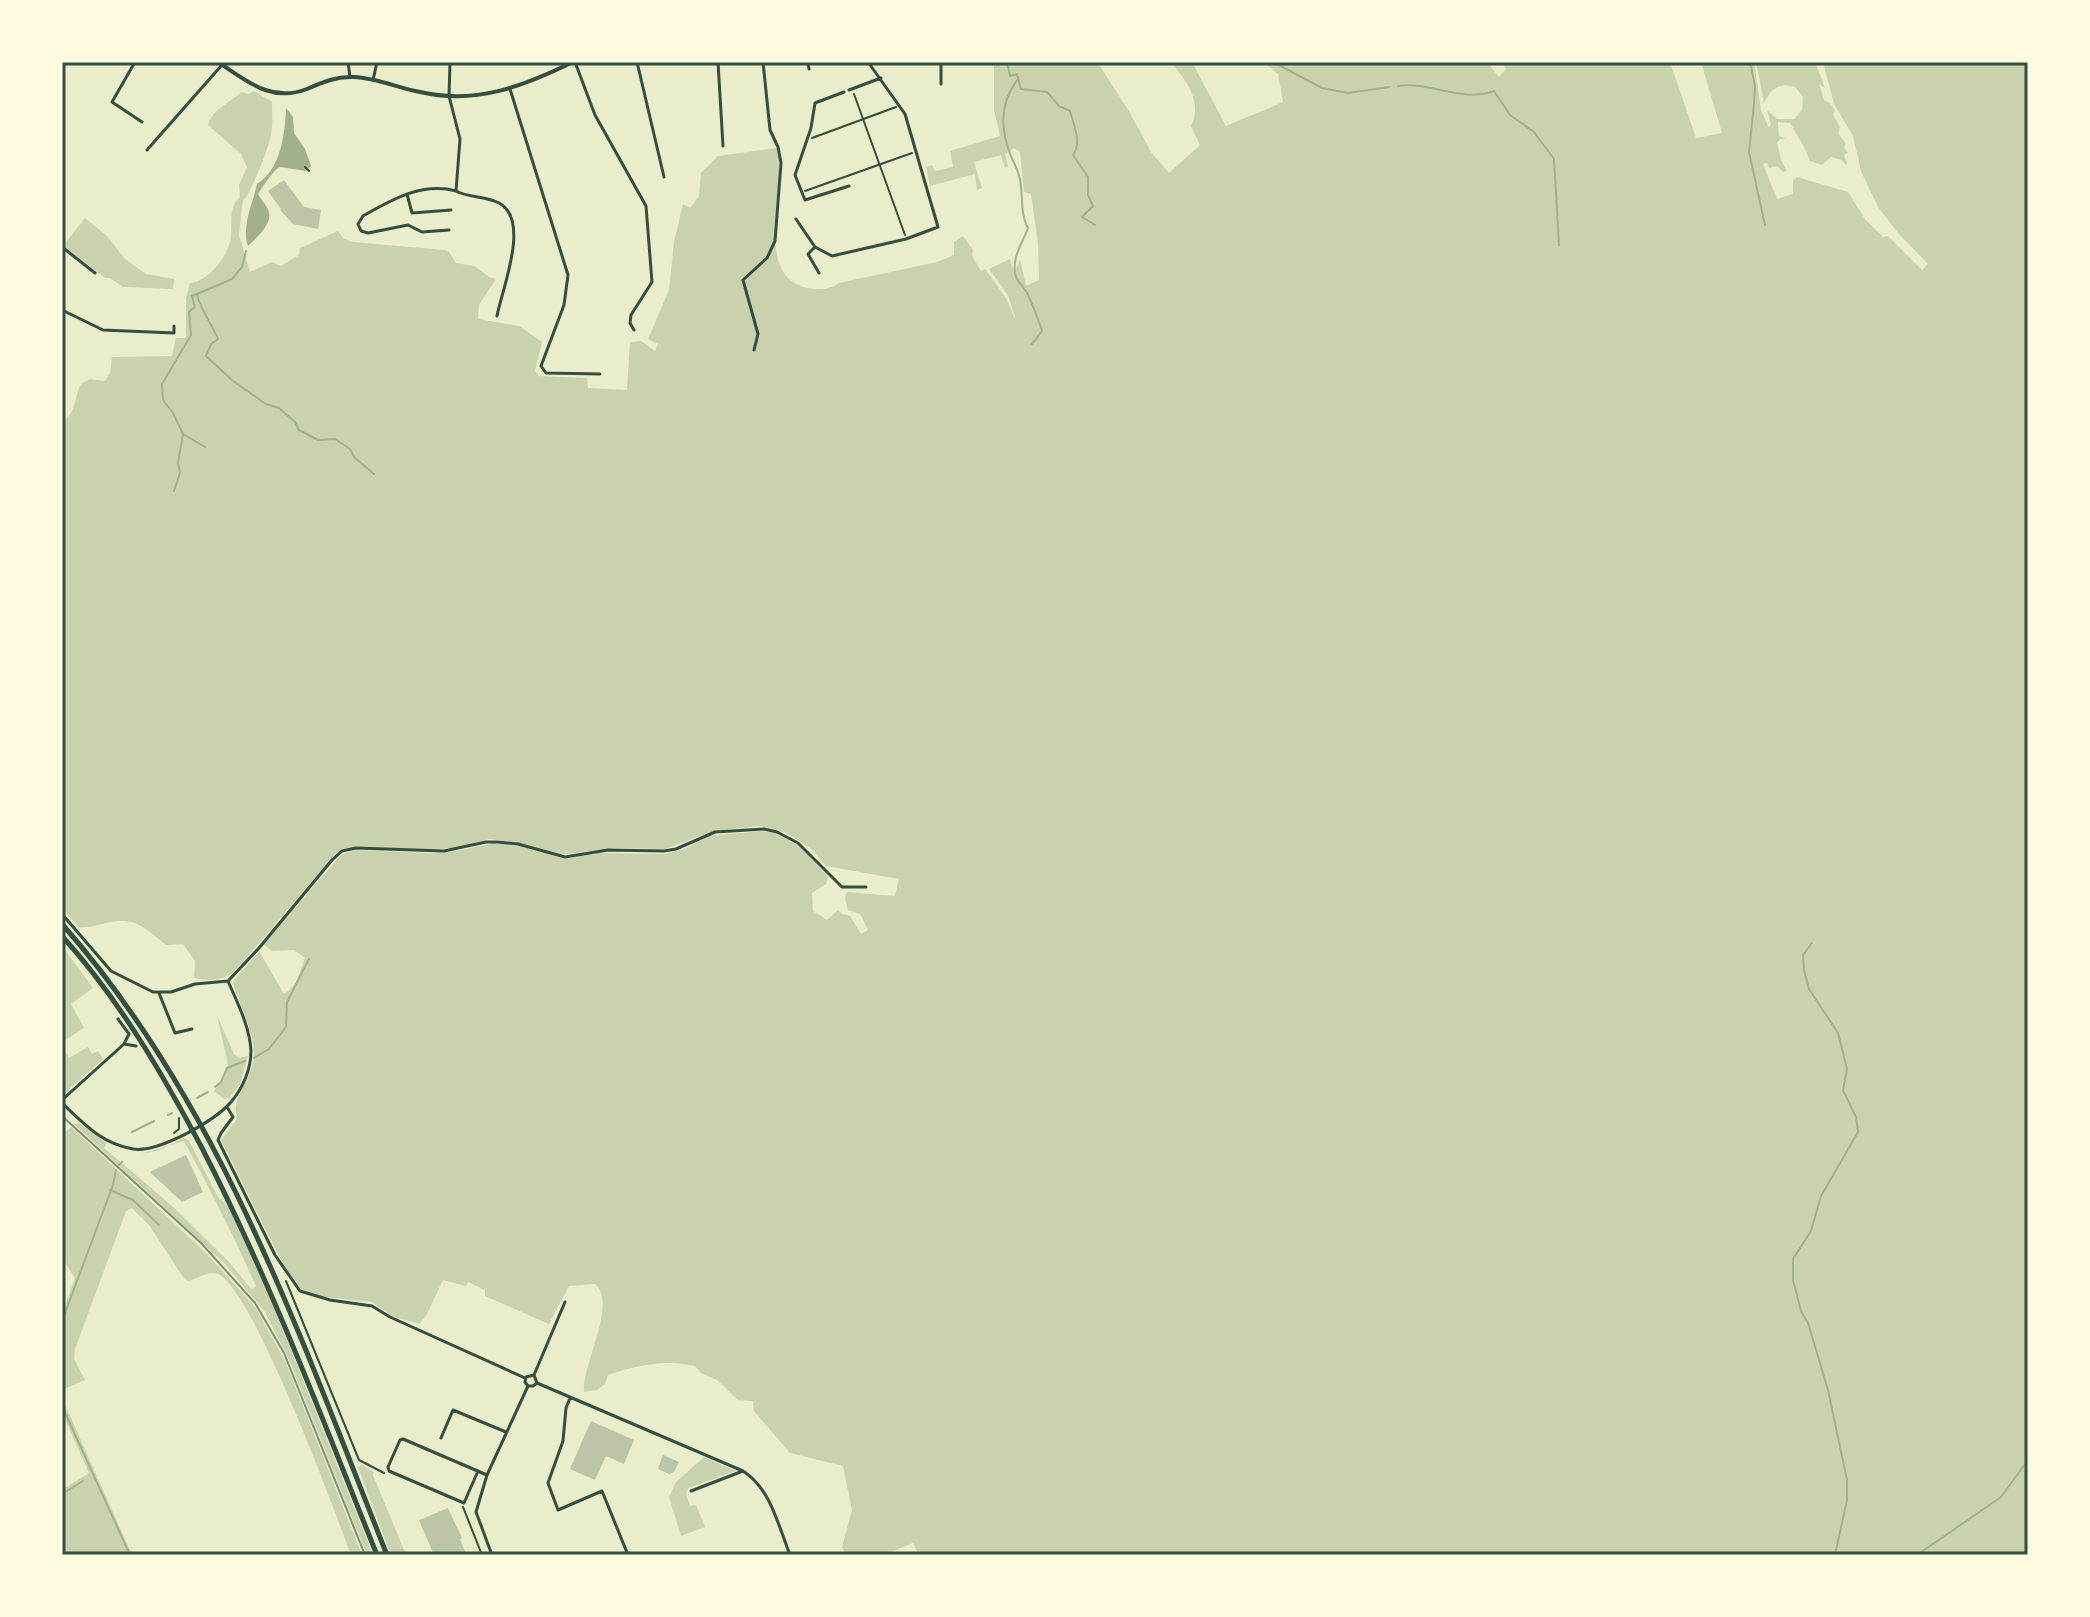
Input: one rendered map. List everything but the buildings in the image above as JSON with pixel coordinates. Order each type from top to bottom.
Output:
[{"type":"main road","points":[[62,924],[138,1022],[199,1125],[259,1241],[387,1555]]},
{"type":"main road","points":[[62,936],[124,1016],[192,1129],[251,1247],[377,1555]]},
{"type":"street","points":[[135,62],[112,102],[142,122]]},
{"type":"street","points":[[348,62],[350,77]]},
{"type":"street","points":[[373,80],[377,62]]},
{"type":"street","points":[[450,62],[449,96],[460,139],[456,191]]},
{"type":"street","points":[[147,150],[220,63],[258,88],[275,94],[296,92],[350,77],[424,93],[475,96],[510,89],[574,62],[595,115],[645,201],[652,282],[631,315],[630,323],[634,330]]},
{"type":"street","points":[[637,62],[664,177]]},
{"type":"street","points":[[718,62],[723,146]]},
{"type":"street","points":[[754,350],[758,334],[743,280],[763,262],[773,246],[781,168],[770,130],[763,62]]},
{"type":"street","points":[[808,62],[809,69]]},
{"type":"street","points":[[796,219],[815,247],[834,256],[906,239],[938,227],[901,105],[868,62]]},
{"type":"street","points":[[941,62],[941,84]]},
{"type":"street","points":[[849,186],[809,200],[803,199],[800,192],[795,175],[815,103],[881,78]]},
{"type":"street","points":[[510,89],[568,275],[564,305],[541,366],[546,373],[600,374]]},
{"type":"street","points":[[449,230],[422,232],[408,225],[368,233],[361,231],[358,224],[363,216],[407,194],[433,186],[498,203],[510,218],[514,247],[497,316]]},
{"type":"street","points":[[407,194],[412,213],[451,210]]},
{"type":"street","points":[[62,247],[95,273]]},
{"type":"street","points":[[815,247],[808,254],[819,273]]},
{"type":"street","points":[[62,310],[95,328],[113,332],[174,333],[174,326]]},
{"type":"street","points":[[62,914],[111,971],[159,993],[195,984],[228,981],[332,860],[342,851],[356,848],[444,851],[497,842],[518,844],[565,857],[608,850],[664,851],[689,845],[715,832],[764,829],[798,843],[842,887],[866,887]]},
{"type":"street","points":[[129,1034],[124,1044],[62,1102],[109,1142],[130,1148],[152,1147],[192,1129],[227,1107],[244,1081],[251,1050],[241,1012],[228,981]]},
{"type":"street","points":[[159,993],[175,1033],[192,1029]]},
{"type":"street","points":[[118,1019],[136,1046],[124,1044]]},
{"type":"street","points":[[227,1107],[233,1117],[218,1140],[295,1286],[305,1294],[372,1306],[525,1378],[528,1386]]},
{"type":"street","points":[[537,1383],[534,1375],[565,1302]]},
{"type":"street","points":[[525,1378],[529,1374],[534,1375]]},
{"type":"street","points":[[492,1555],[476,1512],[487,1475],[506,1432],[528,1386],[537,1383],[743,1471],[762,1487],[790,1555]]},
{"type":"street","points":[[570,1398],[563,1441],[548,1483],[558,1510],[602,1491],[628,1555]]},
{"type":"street","points":[[441,1438],[453,1410],[506,1432]]},
{"type":"street","points":[[478,1471],[464,1503],[389,1471],[388,1467],[403,1439],[478,1471],[487,1475]]},
{"type":"street","points":[[691,1491],[743,1471]]},
{"type":"path","points":[[848,90],[864,118],[906,239]]},
{"type":"path","points":[[807,140],[901,105]]},
{"type":"path","points":[[800,192],[916,151]]},
{"type":"path","points":[[172,1135],[179,1129],[179,1118]]},
{"type":"path","points":[[283,1268],[359,1460],[384,1473]]},
{"type":"path","points":[[463,1507],[482,1555]]},
{"type":"shaded area","points":[[981,62],[1098,63],[1151,152],[1169,173],[1200,145],[1191,126],[1194,100],[1171,62],[1192,62],[1226,126],[1283,102],[1278,74],[1263,62],[1487,62],[1499,77],[1506,69],[1503,62],[1670,62],[1696,138],[1722,133],[1701,62],[1754,62],[1761,110],[1769,128],[1771,124],[1767,110],[1777,119],[1794,119],[1802,110],[1803,97],[1795,87],[1780,86],[1764,103],[1756,62],[1815,62],[1825,88],[1819,84],[1824,100],[1835,111],[1833,115],[1840,127],[1838,133],[1846,144],[1844,148],[1848,153],[1844,155],[1847,163],[1831,157],[1822,165],[1810,161],[1790,123],[1778,122],[1779,136],[1786,139],[1780,139],[1777,143],[1787,171],[1763,164],[1777,199],[1793,194],[1793,181],[1797,177],[1848,192],[1865,219],[1883,237],[1888,236],[1922,270],[1928,264],[1878,207],[1861,171],[1853,136],[1834,104],[1823,62],[2028,62],[2028,1555],[919,1555],[913,1543],[883,1555],[846,1555],[842,1547],[852,1510],[843,1466],[790,1453],[754,1411],[753,1401],[738,1400],[717,1380],[701,1373],[695,1366],[673,1363],[619,1371],[608,1375],[605,1384],[597,1390],[584,1392],[603,1305],[601,1293],[595,1284],[569,1286],[549,1324],[485,1296],[485,1290],[468,1282],[466,1286],[443,1280],[419,1324],[392,1316],[372,1302],[324,1297],[301,1289],[282,1262],[221,1140],[237,1119],[237,1102],[254,1054],[249,1027],[233,982],[259,951],[284,994],[293,986],[305,958],[294,950],[272,951],[263,944],[342,854],[356,850],[431,853],[493,843],[519,846],[566,859],[597,853],[665,854],[685,849],[709,836],[761,831],[775,833],[799,846],[828,877],[826,884],[812,893],[813,911],[827,920],[838,910],[850,916],[861,934],[868,930],[860,914],[848,910],[847,892],[895,896],[899,879],[826,866],[798,840],[784,832],[759,826],[713,831],[665,849],[614,848],[560,855],[520,843],[490,839],[453,848],[424,850],[355,847],[342,849],[333,857],[234,972],[210,980],[194,978],[195,961],[183,944],[166,945],[132,922],[116,921],[79,927],[62,909],[62,423],[72,410],[81,384],[90,379],[105,381],[110,373],[112,357],[172,356],[176,338],[186,338],[186,298],[190,283],[208,275],[227,251],[233,207],[240,197],[239,185],[247,167],[241,154],[208,125],[210,119],[241,92],[248,94],[254,91],[272,102],[270,141],[255,180],[243,200],[239,235],[250,272],[272,262],[281,266],[299,255],[300,248],[338,231],[343,238],[352,242],[445,250],[456,263],[474,266],[496,279],[479,305],[478,319],[519,326],[542,342],[535,371],[539,376],[587,378],[588,388],[627,390],[630,342],[641,341],[655,351],[658,344],[648,339],[669,290],[674,242],[683,204],[690,208],[699,196],[701,173],[718,156],[777,148],[775,245],[779,264],[788,278],[803,287],[826,289],[839,283],[937,262],[954,255],[954,242],[963,236],[973,250],[972,256],[981,271],[985,269],[1006,298],[1016,321],[1008,295],[989,269],[1010,259],[1014,274],[1020,259],[1026,286],[1039,280],[1038,243],[1031,194],[1024,192],[1020,152],[1014,148],[1005,154],[1008,166],[1005,168],[1001,155],[974,162],[982,188],[977,190],[975,174],[930,186],[926,167],[932,165],[935,171],[953,167],[950,151],[1000,136],[994,110],[994,63]]},
{"type":"shaded area","points":[[286,108],[293,117],[294,133],[305,149],[311,166],[306,171],[280,167],[271,175],[258,194],[268,209],[268,222],[248,246],[248,215],[257,184],[272,169],[280,150]]},
{"type":"shaded area","points":[[85,218],[107,236],[125,259],[146,274],[174,279],[173,289],[123,287],[105,278],[63,246]]},
{"type":"shaded area","points":[[62,946],[93,988],[71,1004],[84,1028],[62,1042]]},
{"type":"shaded area","points":[[217,1015],[234,1054],[239,1058],[248,1056],[240,1084],[229,1098],[224,1099],[214,1091],[225,1076],[228,1065]]},
{"type":"shaded area","points":[[62,1046],[69,1058],[88,1047],[92,1054],[98,1051],[103,1059],[63,1095]]},
{"type":"shaded area","points":[[79,1123],[107,1143],[104,1148],[170,1204],[229,1262],[252,1290],[256,1286],[248,1267],[184,1141],[169,1146],[184,1138],[189,1141],[218,1197],[229,1208],[267,1290],[373,1555],[367,1555],[290,1362],[265,1312],[224,1263],[74,1124]]},
{"type":"shaded area","points":[[71,1127],[206,1253],[255,1307],[285,1361],[362,1555],[351,1555],[271,1357],[233,1288],[214,1273],[185,1280],[149,1225],[132,1208],[126,1211],[75,1349],[74,1359],[85,1380],[62,1390],[62,1314],[75,1278],[62,1258],[62,1135]]},
{"type":"shaded area","points":[[62,1398],[132,1555],[62,1555],[62,1490],[89,1473],[62,1412]]},
{"type":"shaded area","points":[[704,1457],[736,1471],[688,1488],[686,1494],[690,1506],[696,1505],[705,1527],[681,1536],[669,1497],[676,1482]]},
{"type":"shaded area","points":[[362,1465],[374,1472],[406,1555],[391,1555],[358,1467]]},
{"type":"waterway","points":[[1007,62],[1010,76],[1017,74],[1021,89],[1047,92],[1059,106],[1070,111],[1077,139],[1073,155],[1088,177],[1088,195],[1093,206],[1082,217],[1095,225]]},
{"type":"waterway","points":[[1273,62],[1322,88],[1348,93],[1389,87]]},
{"type":"waterway","points":[[1750,62],[1755,86],[1749,152],[1765,225]]},
{"type":"waterway","points":[[1018,79],[1005,106],[1004,126],[1007,146],[1019,175],[1028,228],[1017,254],[1015,273],[1028,294],[1042,331],[1032,344]]},
{"type":"waterway","points":[[1398,86],[1422,86],[1470,95],[1494,91],[1510,115],[1534,132],[1554,159],[1559,245]]},
{"type":"waterway","points":[[246,251],[242,267],[232,279],[197,294],[218,339],[211,344],[206,356],[233,381],[266,404],[279,408],[295,422],[299,430],[318,440],[335,439],[350,449],[354,457],[374,474]]},
{"type":"waterway","points":[[174,491],[180,473],[178,463],[183,434],[163,400],[162,384],[191,335],[189,312],[195,307],[192,296],[197,294]]},
{"type":"waterway","points":[[183,434],[205,447]]},
{"type":"waterway","points":[[1812,943],[1803,955],[1804,970],[1809,989],[1838,1033],[1847,1069],[1843,1090],[1856,1117],[1858,1132],[1821,1196],[1811,1231],[1793,1259],[1793,1280],[1828,1390],[1847,1480],[1847,1500],[1835,1555]]},
{"type":"waterway","points":[[254,1058],[269,1049],[286,1027],[287,1002],[309,959]]},
{"type":"waterway","points":[[215,1087],[221,1082],[227,1068],[245,1061]]},
{"type":"waterway","points":[[197,1098],[208,1092]]},
{"type":"waterway","points":[[168,1115],[172,1113]]},
{"type":"waterway","points":[[132,1132],[154,1121]]},
{"type":"waterway","points":[[119,1165],[122,1162]]},
{"type":"waterway","points":[[62,1321],[116,1170]]},
{"type":"waterway","points":[[110,1190],[133,1200],[159,1225]]},
{"type":"waterway","points":[[62,1406],[130,1555]]},
{"type":"waterway","points":[[1917,1555],[2001,1497],[2028,1460]]},
{"type":"waterway","points":[[62,1494],[83,1481]]},
{"type":"railway","points":[[62,1116],[201,1243],[255,1303],[284,1353],[365,1555]]}]
